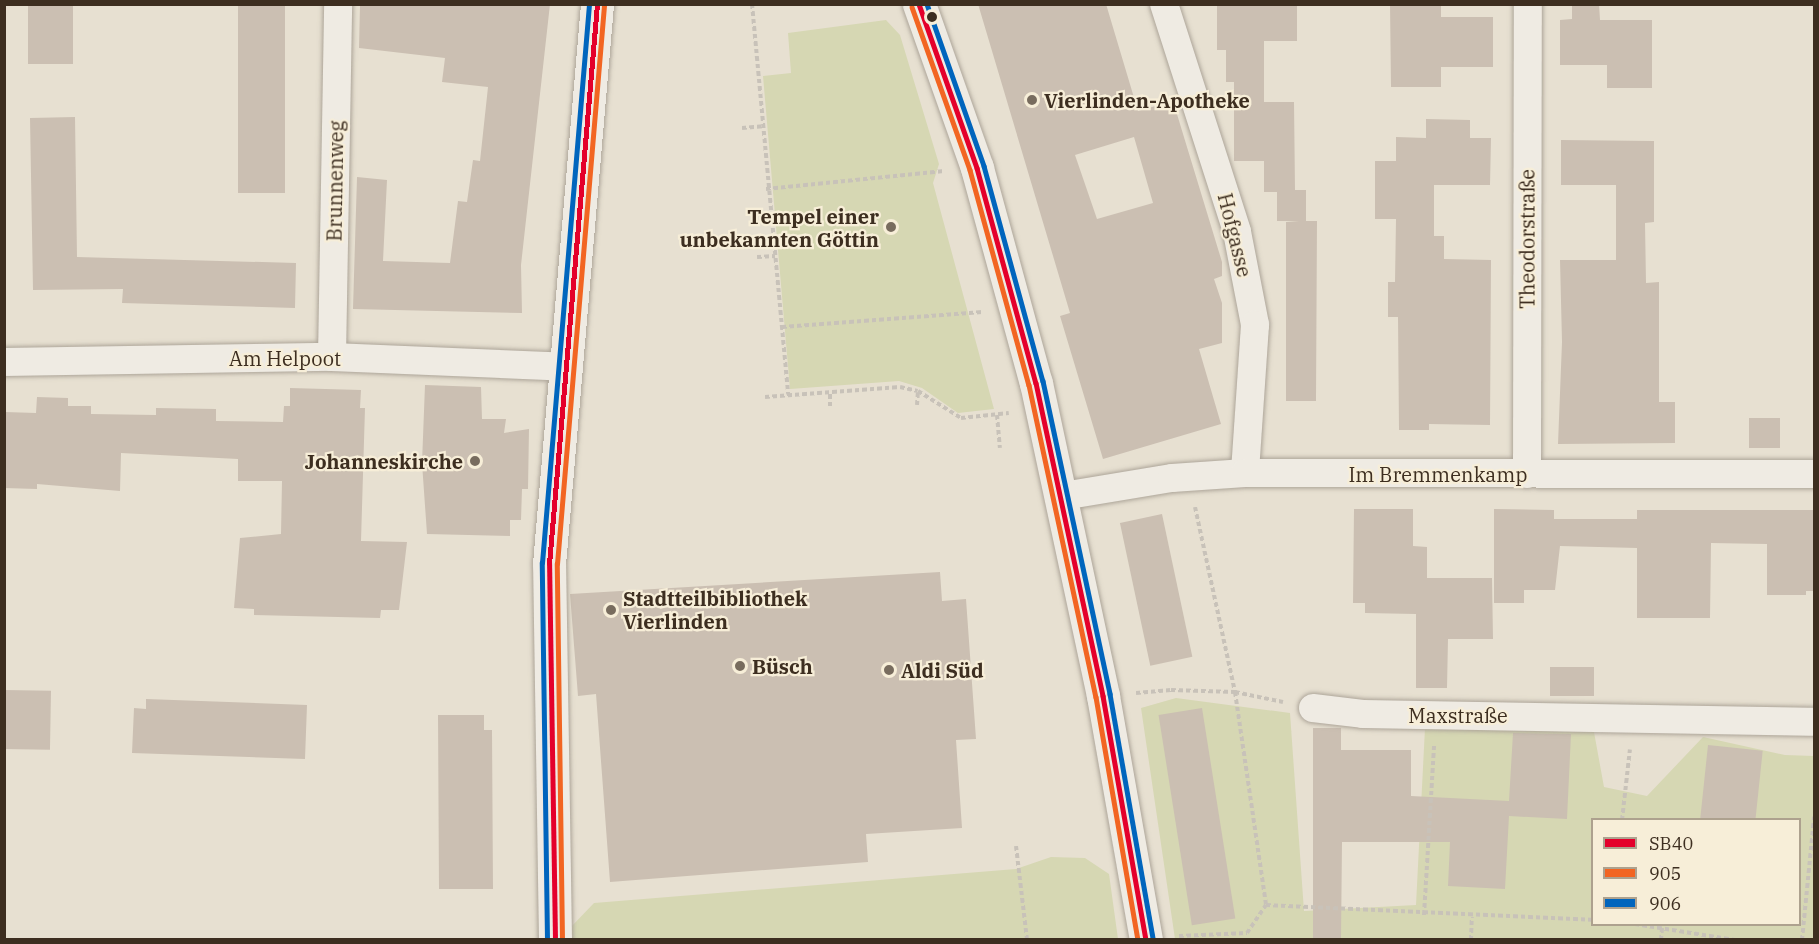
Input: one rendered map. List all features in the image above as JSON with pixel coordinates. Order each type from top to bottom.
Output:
[{"type":"street","name":"Brunnenweg","points":[[332,357],[338,4]]},
{"type":"street","points":[[555,939],[549,564],[597,4]]},
{"type":"street","points":[[920,4],[977,168],[1043,410],[1063,496],[1103,696],[1146,939]]},
{"type":"street","name":"Hofgasse","points":[[1164,4],[1237,232],[1255,325],[1245,473]]},
{"type":"street","name":"Theodorstraße","points":[[1527,474],[1528,4]]},
{"type":"street","name":"Am Helpoot","points":[[4,362],[332,357],[566,367]]},
{"type":"street","name":"Im Bremmenkamp","points":[[1063,496],[1188,477],[1245,473],[1815,474]]},
{"type":"street","name":"Maxstraße","points":[[1313,708],[1363,714],[1815,722]]},
{"type":"path","points":[[752,4],[767,188],[788,394]]},
{"type":"path","points":[[742,128],[763,126]]},
{"type":"path","points":[[767,188],[977,168]]},
{"type":"path","points":[[757,257],[775,256]]},
{"type":"path","points":[[782,327],[1016,309]]},
{"type":"path","points":[[765,397],[900,387],[918,391],[961,418],[1043,410]]},
{"type":"path","points":[[830,391],[830,406]]},
{"type":"path","points":[[917,405],[918,391]]},
{"type":"path","points":[[997,415],[1000,448]]},
{"type":"path","points":[[1146,939],[1246,933],[1266,905],[1235,692],[1188,477]]},
{"type":"path","points":[[1103,696],[1171,690],[1235,692],[1313,708]]},
{"type":"path","points":[[1424,915],[1436,715]]},
{"type":"path","points":[[1622,818],[1633,719]]},
{"type":"path","points":[[1802,939],[1815,817]]},
{"type":"path","points":[[1016,846],[1027,939]]},
{"type":"path","points":[[1266,905],[1424,915],[1591,920]]},
{"type":"path","points":[[1471,939],[1472,917]]},
{"type":"path","points":[[1648,926],[1735,939]]},
{"type":"path","points":[[1660,939],[1662,928]]},
{"type":"green space","points":[[886,20],[900,35],[939,164],[933,183],[994,409],[958,413],[922,388],[899,381],[790,389],[763,76],[791,73],[788,33]]},
{"type":"green space","points":[[1176,698],[1290,713],[1304,911],[1416,905],[1425,728],[1594,732],[1604,787],[1647,796],[1703,737],[1785,755],[1814,756],[1814,939],[1175,939],[1141,708]]},
{"type":"green space","points":[[1051,857],[1085,858],[1109,874],[1118,939],[571,940],[570,928],[594,903],[1016,869]]},
{"type":"building","points":[[28,4],[73,4],[73,64],[28,64]]},
{"type":"building","points":[[238,4],[285,4],[285,193],[238,193]]},
{"type":"building","points":[[360,4],[550,4],[521,265],[522,313],[353,309],[357,177],[387,180],[383,261],[450,263],[458,201],[467,202],[473,160],[480,161],[488,87],[442,82],[445,58],[359,48]]},
{"type":"building","points":[[978,4],[1106,4],[1138,111],[1173,101],[1222,262],[1222,276],[1214,279],[1222,303],[1222,343],[1199,349],[1221,424],[1103,459],[1060,316],[1070,313]],"holes":[[[1134,137],[1153,203],[1097,219],[1075,155]]]},
{"type":"building","points":[[1217,4],[1297,4],[1297,41],[1264,41],[1264,102],[1294,102],[1295,190],[1306,190],[1306,221],[1317,221],[1316,401],[1286,401],[1286,222],[1299,221],[1277,221],[1277,192],[1264,192],[1264,161],[1234,161],[1234,82],[1226,82],[1226,50],[1217,50]]},
{"type":"building","points":[[1390,4],[1441,4],[1441,17],[1493,17],[1493,67],[1441,67],[1441,87],[1391,87]]},
{"type":"building","points":[[1572,4],[1599,4],[1600,20],[1652,20],[1652,88],[1607,88],[1607,65],[1560,65],[1560,20],[1572,19]]},
{"type":"building","points":[[75,117],[77,257],[296,263],[295,308],[122,303],[123,289],[33,290],[30,118]]},
{"type":"building","points":[[1426,119],[1470,120],[1470,138],[1491,138],[1490,185],[1434,185],[1434,236],[1444,236],[1444,259],[1491,260],[1490,425],[1429,424],[1429,430],[1399,430],[1398,317],[1388,317],[1388,282],[1395,282],[1396,219],[1375,219],[1375,161],[1396,161],[1396,137],[1426,138]]},
{"type":"building","points":[[1561,140],[1654,141],[1654,222],[1645,223],[1646,283],[1659,282],[1659,402],[1675,402],[1675,443],[1558,444],[1562,342],[1560,260],[1616,260],[1616,185],[1561,185]]},
{"type":"building","name":"Johanneskirche","points":[[425,385],[481,387],[482,419],[506,419],[504,433],[529,429],[528,489],[522,489],[521,520],[510,520],[510,536],[427,534],[422,463]]},
{"type":"building","points":[[290,388],[361,390],[360,408],[365,408],[361,541],[407,542],[399,610],[381,610],[380,618],[254,615],[254,609],[234,608],[240,538],[281,534],[282,481],[238,481],[238,459],[121,453],[120,491],[37,484],[37,489],[4,488],[5,412],[36,413],[37,397],[68,398],[68,406],[91,406],[91,414],[156,415],[156,408],[216,409],[216,421],[283,422],[284,406],[290,406]]},
{"type":"building","points":[[1749,418],[1780,418],[1780,448],[1749,448]]},
{"type":"building","points":[[1354,509],[1413,509],[1413,546],[1427,547],[1427,578],[1492,578],[1493,639],[1448,639],[1447,688],[1416,688],[1416,614],[1365,613],[1365,603],[1353,603]]},
{"type":"building","points":[[1494,509],[1554,510],[1554,519],[1637,519],[1637,510],[1815,510],[1815,591],[1806,591],[1806,595],[1767,595],[1767,544],[1711,543],[1710,618],[1637,618],[1637,548],[1560,546],[1555,590],[1524,590],[1524,603],[1494,603]]},
{"type":"building","points":[[1162,514],[1192,657],[1150,666],[1120,523]]},
{"type":"building","points":[[940,572],[942,601],[966,599],[976,739],[956,740],[962,828],[866,834],[868,862],[610,882],[596,694],[578,696],[570,594]]},
{"type":"building","points":[[1550,667],[1594,667],[1594,696],[1550,696]]},
{"type":"building","points":[[4,690],[51,691],[50,750],[4,749]]},
{"type":"building","points":[[146,699],[307,705],[305,759],[132,753],[134,708],[146,709]]},
{"type":"building","points":[[1202,708],[1235,918],[1192,925],[1159,715]]},
{"type":"building","points":[[438,715],[484,715],[484,730],[492,730],[493,889],[439,889]]},
{"type":"building","points":[[1313,728],[1341,728],[1341,750],[1411,750],[1411,796],[1509,801],[1513,733],[1571,734],[1567,819],[1509,816],[1505,889],[1448,886],[1450,842],[1342,842],[1341,939],[1313,939]]},
{"type":"building","points":[[1708,745],[1763,751],[1756,818],[1700,818]]},
{"type":"transit line","name":"906","points":[[547,940],[542,563],[589,4]]},
{"type":"transit line","name":"SB40","points":[[555,940],[549,564],[597,4]]},
{"type":"transit line","name":"SB40","points":[[919,4],[977,168],[1036,383],[1103,696],[1146,940]]},
{"type":"transit line","name":"906","points":[[927,4],[984,166],[1043,381],[1110,694],[1153,939]]},
{"type":"transit line","name":"905","points":[[562,940],[557,564],[604,5]]},
{"type":"transit line","name":"905","points":[[912,7],[970,170],[1029,385],[1096,697],[1138,940]]},
{"type":"place","name":"Vierlinden-Apotheke","points":[[1032,100]]},
{"type":"place","name":"Tempel einer unbekannten Göttin","points":[[891,227]]},
{"type":"place","name":"Johanneskirche","points":[[475,461]]},
{"type":"place","name":"Stadtteilbibliothek Vierlinden","points":[[611,610]]},
{"type":"place","name":"Büsch","points":[[740,666]]},
{"type":"place","name":"Aldi Süd","points":[[889,670]]}]
